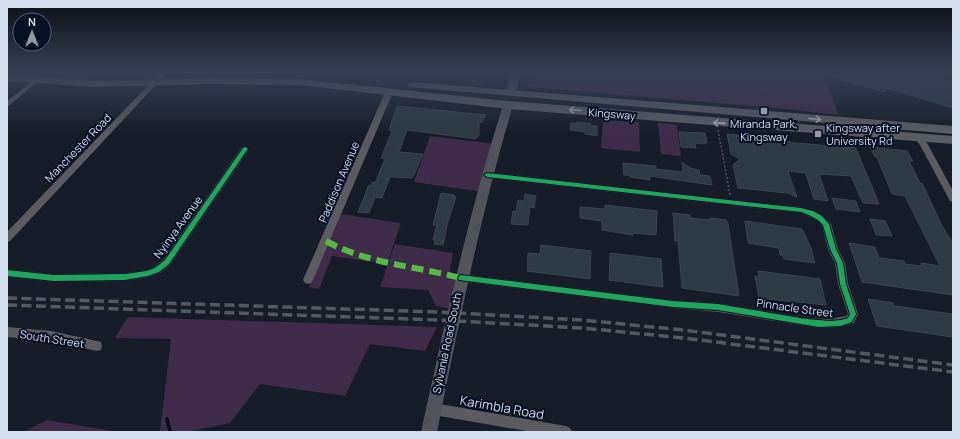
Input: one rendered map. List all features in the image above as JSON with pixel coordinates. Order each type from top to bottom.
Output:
[{"type":"main road","name":"Kingsway","points":[[414,93],[509,99],[915,133],[953,140]]},
{"type":"main road","name":"Kingsway","points":[[462,93],[509,99]]},
{"type":"main road","name":"Kingsway","points":[[915,133],[953,130]]},
{"type":"street","points":[[7,105],[20,93]]},
{"type":"street","name":"Manchester Road","points":[[7,238],[144,93]]},
{"type":"street","name":"Paddison Avenue","points":[[308,280],[388,93]]},
{"type":"street","name":"Sylvania Road South","points":[[429,432],[461,278],[510,93]]},
{"type":"street","points":[[915,133],[923,144],[953,199]]},
{"type":"street","name":"Nyinya Avenue","points":[[7,273],[54,278],[125,277],[146,274],[157,270],[166,262],[245,150]]},
{"type":"street","name":"Pinnacle Street","points":[[461,278],[673,304],[692,304],[764,314],[783,319],[836,324],[850,320],[853,314],[843,284],[840,263],[833,249],[826,224],[820,218],[811,213],[801,210],[488,175]]},
{"type":"street","name":"South Street","points":[[7,332],[50,336],[97,346]]},
{"type":"street","name":"Karimbla Road","points":[[434,409],[566,432]]},
{"type":"path","points":[[717,128],[731,202]]},
{"type":"shaded area","points":[[604,93],[830,93],[839,115],[776,108]]},
{"type":"shaded area","points":[[603,120],[639,122],[640,152],[601,148]]},
{"type":"shaded area","points":[[658,123],[677,125],[681,156],[661,154]]},
{"type":"shaded area","points":[[430,136],[496,144],[483,192],[414,182]]},
{"type":"shaded area","points":[[341,214],[401,223],[387,264],[332,256],[319,289],[309,287]]},
{"type":"shaded area","points":[[395,244],[453,253],[450,271],[458,279],[453,309],[436,306],[428,290],[380,287]]},
{"type":"shaded area","points":[[128,317],[437,327],[425,351],[370,344],[345,396],[260,384],[230,423],[188,432],[160,432],[171,339],[115,338]]},
{"type":"shaded area","points":[[46,420],[119,432],[24,432]]},
{"type":"building","points":[[904,93],[953,93],[953,108]]},
{"type":"building","points":[[397,106],[486,115],[482,122],[479,122],[479,135],[476,139],[407,130],[399,152],[423,154],[414,175],[412,178],[390,177],[382,198],[375,197],[369,213],[358,212],[369,185],[371,186],[372,182],[375,183],[385,159],[381,158],[392,131],[389,130]]},
{"type":"building","points":[[577,122],[597,126],[597,136],[585,134],[585,132],[570,130],[571,123],[577,124]]},
{"type":"building","points":[[679,132],[705,133],[707,143],[695,143],[696,148],[681,147]]},
{"type":"building","points":[[727,134],[745,136],[754,139],[772,138],[795,143],[856,148],[879,204],[863,203],[851,176],[819,174],[828,201],[814,199],[805,171],[804,173],[788,171],[797,197],[787,193],[738,188],[733,165],[740,159],[731,154]]},
{"type":"building","points":[[870,147],[907,151],[913,161],[909,161],[920,183],[922,183],[941,224],[953,244],[953,295],[862,282],[849,243],[875,247],[879,258],[904,261],[905,264],[922,266],[921,263],[940,266],[905,196],[892,194],[877,157],[875,157]]},
{"type":"building","points":[[682,162],[690,168],[699,170],[700,175],[710,176],[712,185],[650,176],[650,180],[624,175],[623,163],[656,166],[656,169],[683,172]]},
{"type":"building","points":[[441,193],[454,195],[456,197],[448,221],[443,245],[434,244],[435,240],[433,240],[437,225],[433,225]]},
{"type":"building","points":[[525,194],[536,196],[534,208],[530,207],[528,225],[511,224],[513,211],[516,211],[518,200],[524,201]]},
{"type":"building","points":[[832,198],[856,201],[860,212],[836,209]]},
{"type":"building","points":[[605,205],[657,211],[656,235],[633,233],[633,235],[602,230],[602,221],[580,218],[580,207],[605,209]]},
{"type":"building","points":[[673,213],[690,215],[690,218],[726,220],[728,223],[739,296],[682,288],[678,241],[675,241]]},
{"type":"building","points":[[870,219],[885,221],[892,236],[876,235]]},
{"type":"building","points":[[745,221],[802,229],[811,248],[815,263],[784,259],[783,255],[780,255],[779,248],[748,243]]},
{"type":"building","points":[[541,245],[591,251],[590,279],[527,271],[528,253],[540,254]]},
{"type":"building","points":[[610,253],[661,259],[663,287],[609,280]]},
{"type":"building","points":[[758,271],[820,279],[826,305],[759,298],[755,276],[759,277]]},
{"type":"building","points":[[868,299],[893,303],[894,306],[953,314],[953,337],[877,326]]},
{"type":"waterway","points":[[167,419],[170,431]]},
{"type":"railway","points":[[7,298],[439,312],[582,320],[683,330],[953,365]]},
{"type":"railway","points":[[7,305],[438,320],[582,328],[684,338],[953,372]]},
{"type":"marked path","points":[[326,241],[357,256],[444,273],[461,278]]},
{"type":"cycle path","points":[[7,273],[54,278],[125,277],[146,274],[157,270],[167,262],[245,149]]},
{"type":"cycle path","points":[[461,278],[673,304],[718,307],[819,324],[841,323],[850,320],[853,314],[843,284],[840,263],[833,249],[826,224],[820,218],[811,213],[801,210],[487,175]]},
{"type":"place","name":"Miranda Park, Kingsway","points":[[764,111]]},
{"type":"place","name":"Kingsway after University Rd","points":[[818,134]]}]
